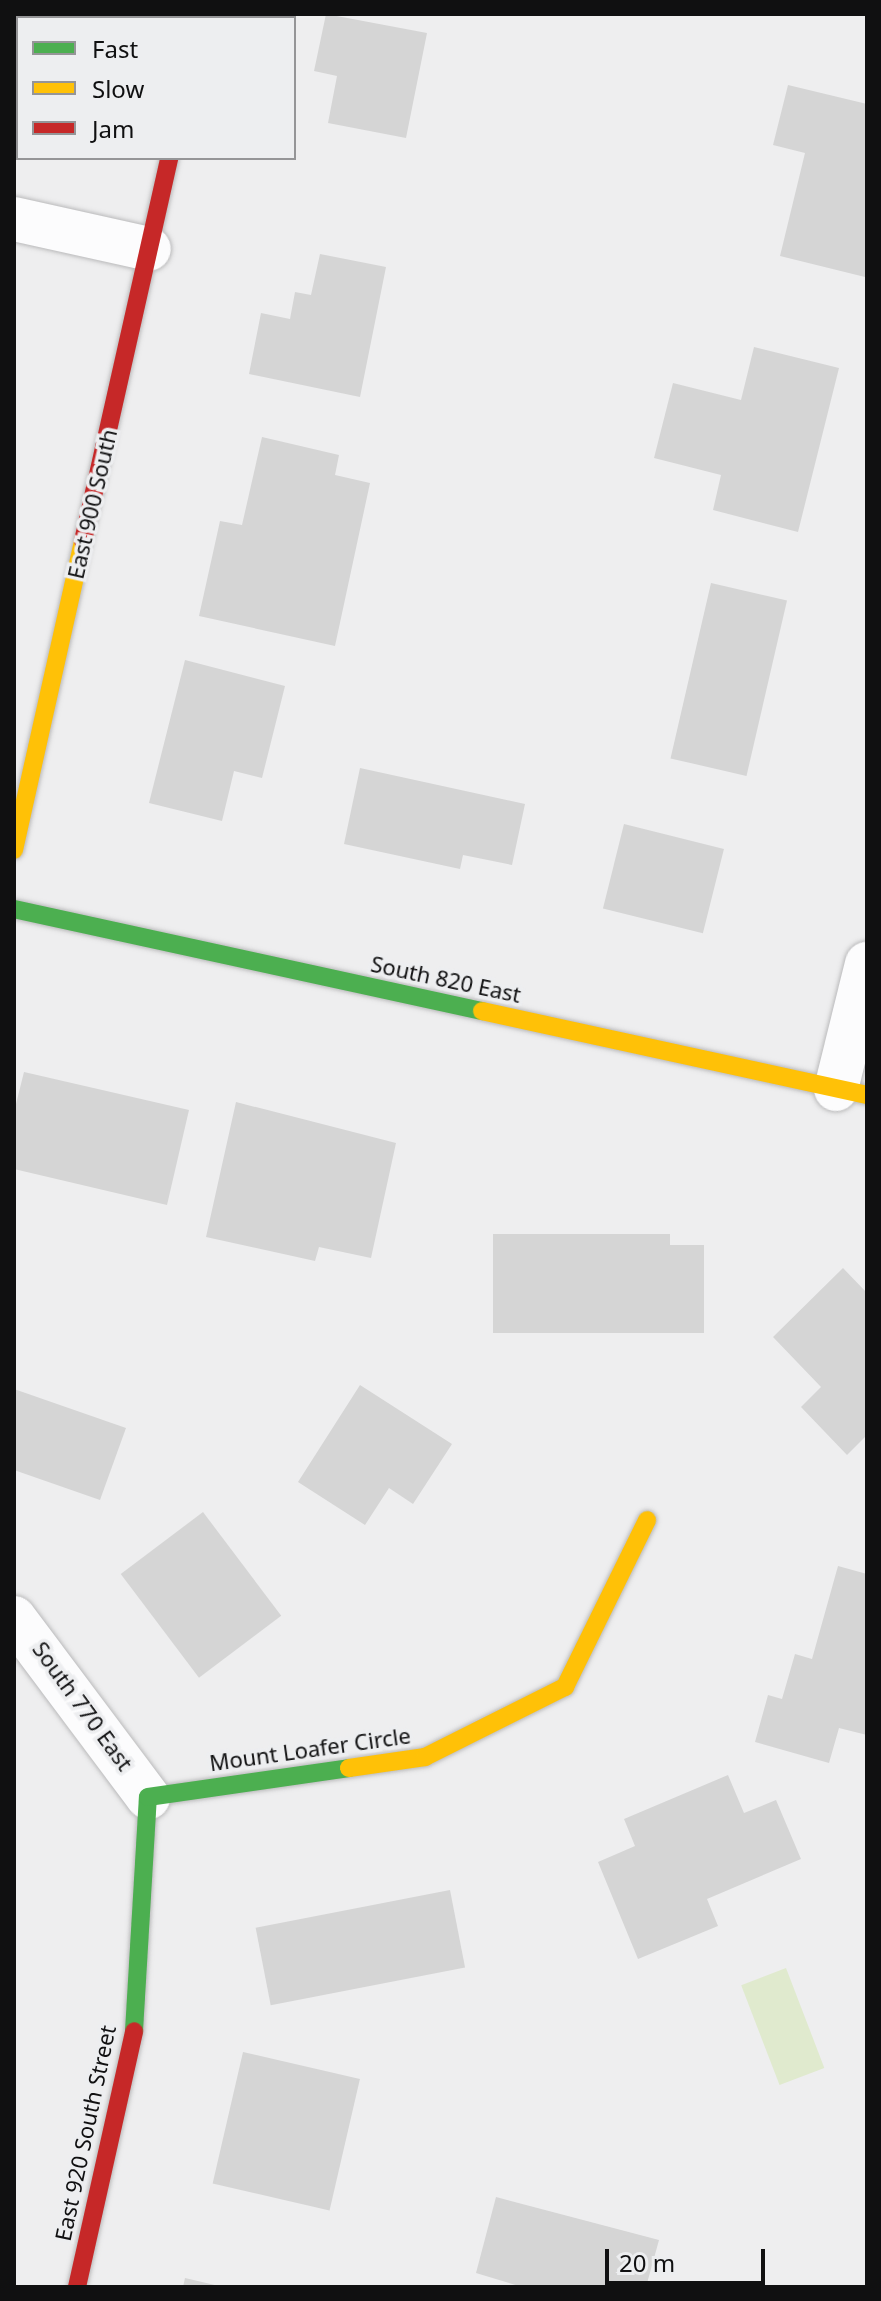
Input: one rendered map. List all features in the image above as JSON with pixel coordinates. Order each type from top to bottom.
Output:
[{"type":"street","name":"East 900 South","points":[[14,850],[169,160]]},
{"type":"street","points":[[14,219],[149,249]]},
{"type":"street","name":"South 820 East","points":[[14,909],[851,1092]]},
{"type":"street","points":[[851,1092],[867,964]]},
{"type":"street","name":"Mount Loafer Circle","points":[[148,1797],[425,1757],[565,1687],[647,1520]]},
{"type":"street","name":"South 770 East","points":[[14,1618],[148,1797]]},
{"type":"street","name":"East 920 South Street","points":[[77,2287],[133,2040],[148,1797]]},
{"type":"green space","points":[[786,1968],[824,2068],[780,2085],[741,1985]]},
{"type":"building","points":[[14,14],[81,14],[16,16],[15,103]]},
{"type":"building","points":[[326,14],[427,33],[406,138],[328,123],[337,76],[314,71]]},
{"type":"building","points":[[788,85],[867,104],[865,277],[780,256],[805,153],[773,145]]},
{"type":"building","points":[[320,254],[386,267],[360,397],[249,374],[261,313],[290,319],[295,292],[311,295]]},
{"type":"building","points":[[754,347],[839,368],[798,532],[713,510],[721,475],[654,458],[673,383],[741,400]]},
{"type":"building","points":[[262,437],[339,455],[335,475],[370,483],[335,646],[199,616],[220,521],[242,525]]},
{"type":"building","points":[[711,583],[787,601],[747,776],[671,758]]},
{"type":"building","points":[[185,660],[285,686],[262,778],[234,771],[222,821],[149,803]]},
{"type":"building","points":[[360,768],[525,804],[512,865],[463,855],[460,869],[344,844]]},
{"type":"building","points":[[624,824],[724,849],[703,933],[603,908]]},
{"type":"building","points":[[24,1072],[189,1110],[167,1205],[14,1169],[14,1112]]},
{"type":"building","points":[[236,1102],[396,1143],[371,1258],[319,1247],[315,1261],[206,1237]]},
{"type":"building","points":[[493,1234],[670,1234],[670,1245],[704,1245],[704,1333],[493,1333]]},
{"type":"building","points":[[843,1268],[867,1293],[867,1435],[847,1455],[801,1407],[821,1387],[773,1337]]},
{"type":"building","points":[[360,1385],[452,1444],[413,1504],[389,1488],[365,1525],[298,1482]]},
{"type":"building","points":[[14,1389],[126,1428],[100,1500],[14,1470]]},
{"type":"building","points":[[203,1512],[281,1616],[199,1678],[121,1574]]},
{"type":"building","points":[[838,1566],[867,1574],[867,1735],[839,1728],[829,1763],[755,1742],[768,1695],[782,1699],[795,1654],[812,1659]]},
{"type":"building","points":[[728,1775],[744,1813],[776,1800],[801,1859],[707,1899],[718,1926],[638,1959],[598,1862],[635,1846],[624,1819]]},
{"type":"building","points":[[450,1890],[465,1968],[271,2005],[256,1928]]},
{"type":"building","points":[[243,2052],[360,2079],[330,2211],[213,2184]]},
{"type":"building","points":[[496,2197],[659,2240],[646,2287],[522,2287],[476,2273]]},
{"type":"building","points":[[185,2278],[219,2286],[219,2287],[183,2287]]},
{"type":"traffic: fast","points":[[14,909],[482,1011]]},
{"type":"traffic: fast","points":[[134,2031],[148,1797],[349,1768]]},
{"type":"traffic: slow","points":[[14,850],[83,541]]},
{"type":"traffic: slow","points":[[482,1011],[867,1095]]},
{"type":"traffic: slow","points":[[349,1768],[425,1757],[565,1687],[647,1520]]},
{"type":"traffic: jam","points":[[83,541],[169,160]]},
{"type":"traffic: jam","points":[[77,2287],[134,2031]]}]
